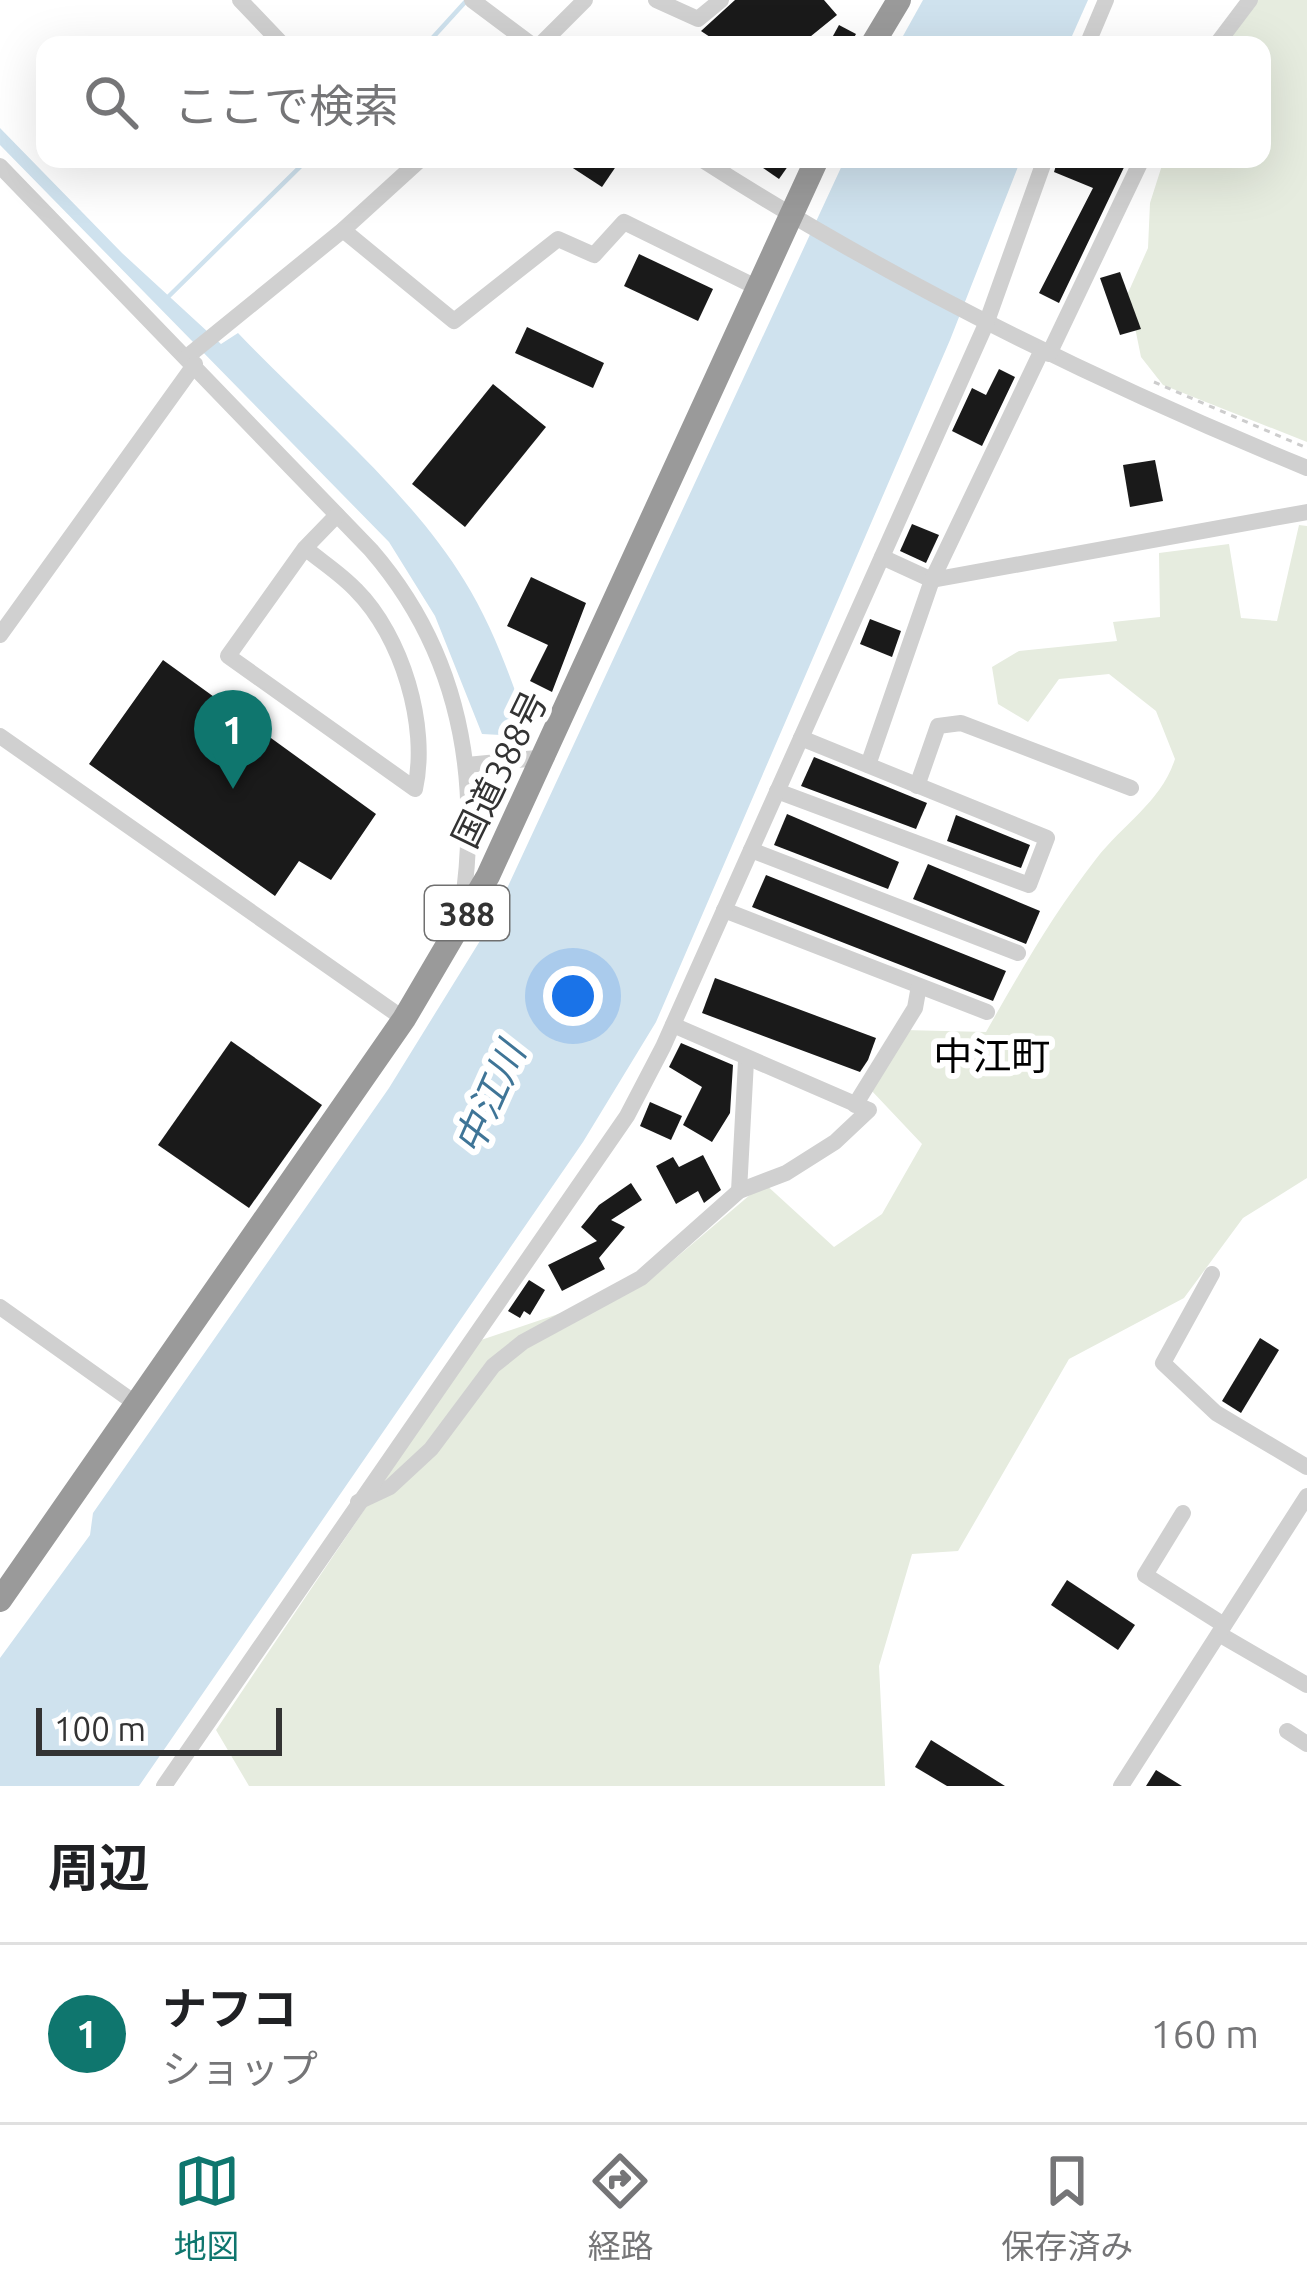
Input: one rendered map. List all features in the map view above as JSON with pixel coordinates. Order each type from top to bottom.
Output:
[{"type":"highway","points":[[877,36],[899,0]]},
{"type":"highway","name":"国道388号","points":[[0,1600],[404,1019],[460,926],[547,757],[758,288],[797,220],[814,168]]},
{"type":"street","points":[[240,0],[274,36]]},
{"type":"street","points":[[546,36],[585,0]]},
{"type":"street","points":[[656,0],[698,19],[721,0]]},
{"type":"street","points":[[1091,36],[1106,0]]},
{"type":"street","points":[[1223,36],[1250,0]]},
{"type":"street","points":[[475,2],[523,36]]},
{"type":"street","points":[[0,166],[194,356],[384,565],[425,630],[458,714],[467,765],[471,851],[460,926]]},
{"type":"street","points":[[0,635],[194,356],[411,168]]},
{"type":"street","points":[[715,168],[797,220],[978,319],[1307,468]]},
{"type":"street","points":[[164,1786],[627,1116],[673,1025],[882,557],[1041,168]]},
{"type":"street","points":[[868,766],[932,580],[1138,168]]},
{"type":"street","points":[[343,230],[454,321],[558,239],[594,255],[624,222],[758,288]]},
{"type":"street","points":[[882,557],[932,580],[1307,512]]},
{"type":"street","points":[[305,548],[359,592],[403,664],[422,759],[415,789],[228,656],[305,548],[337,515]]},
{"type":"street","points":[[917,786],[938,725],[962,723],[1131,788]]},
{"type":"street","points":[[0,736],[404,1019]]},
{"type":"street","points":[[777,791],[1028,886],[1047,838],[801,739]]},
{"type":"street","points":[[467,765],[547,757]]},
{"type":"street","points":[[751,850],[1018,953]]},
{"type":"street","points":[[724,910],[987,1012]]},
{"type":"street","points":[[855,1105],[915,1008],[920,986]]},
{"type":"street","points":[[358,1502],[390,1487],[431,1449],[493,1366],[523,1342],[641,1278],[739,1191],[786,1173],[835,1142],[869,1110],[746,1061],[673,1025]]},
{"type":"street","points":[[739,1191],[746,1061]]},
{"type":"street","points":[[1213,1274],[1163,1363],[1216,1413],[1307,1467]]},
{"type":"street","points":[[0,1306],[135,1403]]},
{"type":"street","points":[[1121,1786],[1307,1496]]},
{"type":"street","points":[[1183,1513],[1145,1575],[1307,1685]]},
{"type":"street","points":[[1287,1731],[1307,1744]]},
{"type":"path","points":[[1140,376],[1307,448]]},
{"type":"shaded area","points":[[1257,0],[1307,0],[1307,442],[1163,385],[1141,357],[1128,293],[1148,248],[1150,203],[1161,168],[1271,168],[1271,36],[1231,36]]},
{"type":"shaded area","points":[[1299,525],[1307,526],[1307,1178],[1243,1218],[1184,1298],[1069,1359],[958,1551],[912,1554],[879,1666],[885,1786],[249,1786],[216,1730],[478,1341],[644,1285],[764,1183],[834,1247],[882,1214],[922,1144],[870,1089],[904,1030],[986,1032],[1065,901],[1107,846],[1161,788],[1175,759],[1156,711],[1109,674],[1059,679],[1028,722],[998,704],[992,667],[1019,651],[1117,641],[1113,622],[1160,617],[1159,553],[1229,544],[1241,618],[1277,621]]},
{"type":"water","points":[[923,0],[1088,0],[1072,36],[903,36]]},
{"type":"water","points":[[0,128],[122,253],[221,344],[238,333],[416,514],[464,580],[492,632],[527,725],[517,736],[482,734],[435,616],[389,542],[0,145]]},
{"type":"water","name":"中江川","points":[[841,168],[1017,168],[950,340],[656,1022],[583,1142],[139,1786],[0,1786],[0,1658],[90,1535],[93,1513],[389,1088],[491,923]]},
{"type":"building","points":[[735,0],[824,0],[837,15],[811,36],[708,36],[701,31]]},
{"type":"building","points":[[839,25],[856,34],[855,36],[833,36]]},
{"type":"building","points":[[573,168],[615,168],[602,187]]},
{"type":"building","points":[[763,168],[787,168],[779,179]]},
{"type":"building","points":[[1055,168],[1124,168],[1059,303],[1039,293],[1093,188],[1054,172]]},
{"type":"building","points":[[639,254],[713,289],[698,321],[624,286]]},
{"type":"building","points":[[1120,272],[1141,329],[1120,335],[1100,278]]},
{"type":"building","points":[[527,327],[604,363],[593,388],[515,353]]},
{"type":"building","points":[[999,369],[1015,377],[982,446],[952,431],[972,388],[986,395]]},
{"type":"building","points":[[493,384],[546,427],[465,527],[412,484]]},
{"type":"building","points":[[1155,460],[1163,501],[1130,507],[1123,465]]},
{"type":"building","points":[[912,524],[939,535],[926,563],[900,551]]},
{"type":"building","points":[[531,577],[586,603],[552,692],[530,681],[548,645],[507,626]]},
{"type":"building","points":[[870,619],[901,631],[892,657],[860,644]]},
{"type":"building","points":[[163,660],[376,814],[331,880],[299,861],[275,896],[89,764]]},
{"type":"building","points":[[814,757],[927,803],[916,829],[801,786]]},
{"type":"building","points":[[787,814],[899,862],[888,889],[774,845]]},
{"type":"building","points":[[956,815],[1030,845],[1021,868],[947,841]]},
{"type":"building","points":[[928,864],[1040,911],[1026,944],[913,899]]},
{"type":"building","points":[[766,875],[1006,971],[993,1001],[752,907]]},
{"type":"building","points":[[715,978],[876,1038],[868,1060],[860,1072],[702,1013]]},
{"type":"building","points":[[231,1041],[322,1105],[249,1208],[158,1145]]},
{"type":"building","points":[[681,1043],[733,1065],[730,1113],[712,1142],[683,1125],[702,1087],[669,1067]]},
{"type":"building","points":[[650,1102],[682,1116],[671,1140],[640,1126]]},
{"type":"building","points":[[703,1155],[721,1190],[704,1203],[698,1191],[676,1204],[656,1166],[673,1157],[679,1167]]},
{"type":"building","points":[[631,1183],[642,1200],[611,1220],[625,1227],[599,1258],[605,1269],[562,1291],[548,1265],[597,1241],[581,1227],[599,1205]]},
{"type":"building","points":[[529,1280],[545,1290],[530,1315],[524,1311],[520,1318],[508,1311]]},
{"type":"building","points":[[1260,1338],[1279,1350],[1241,1413],[1222,1401]]},
{"type":"building","points":[[1067,1580],[1135,1625],[1118,1650],[1051,1605]]},
{"type":"building","points":[[931,1740],[1005,1786],[947,1786],[915,1767]]},
{"type":"building","points":[[1156,1770],[1182,1786],[1146,1786]]},
{"type":"waterway","points":[[434,36],[467,0]]},
{"type":"waterway","points":[[167,298],[299,168]]},
{"type":"place","name":"ナフコ","points":[[233,789]]},
{"type":"district","name":"中江町","points":[[992,1055]]}]
